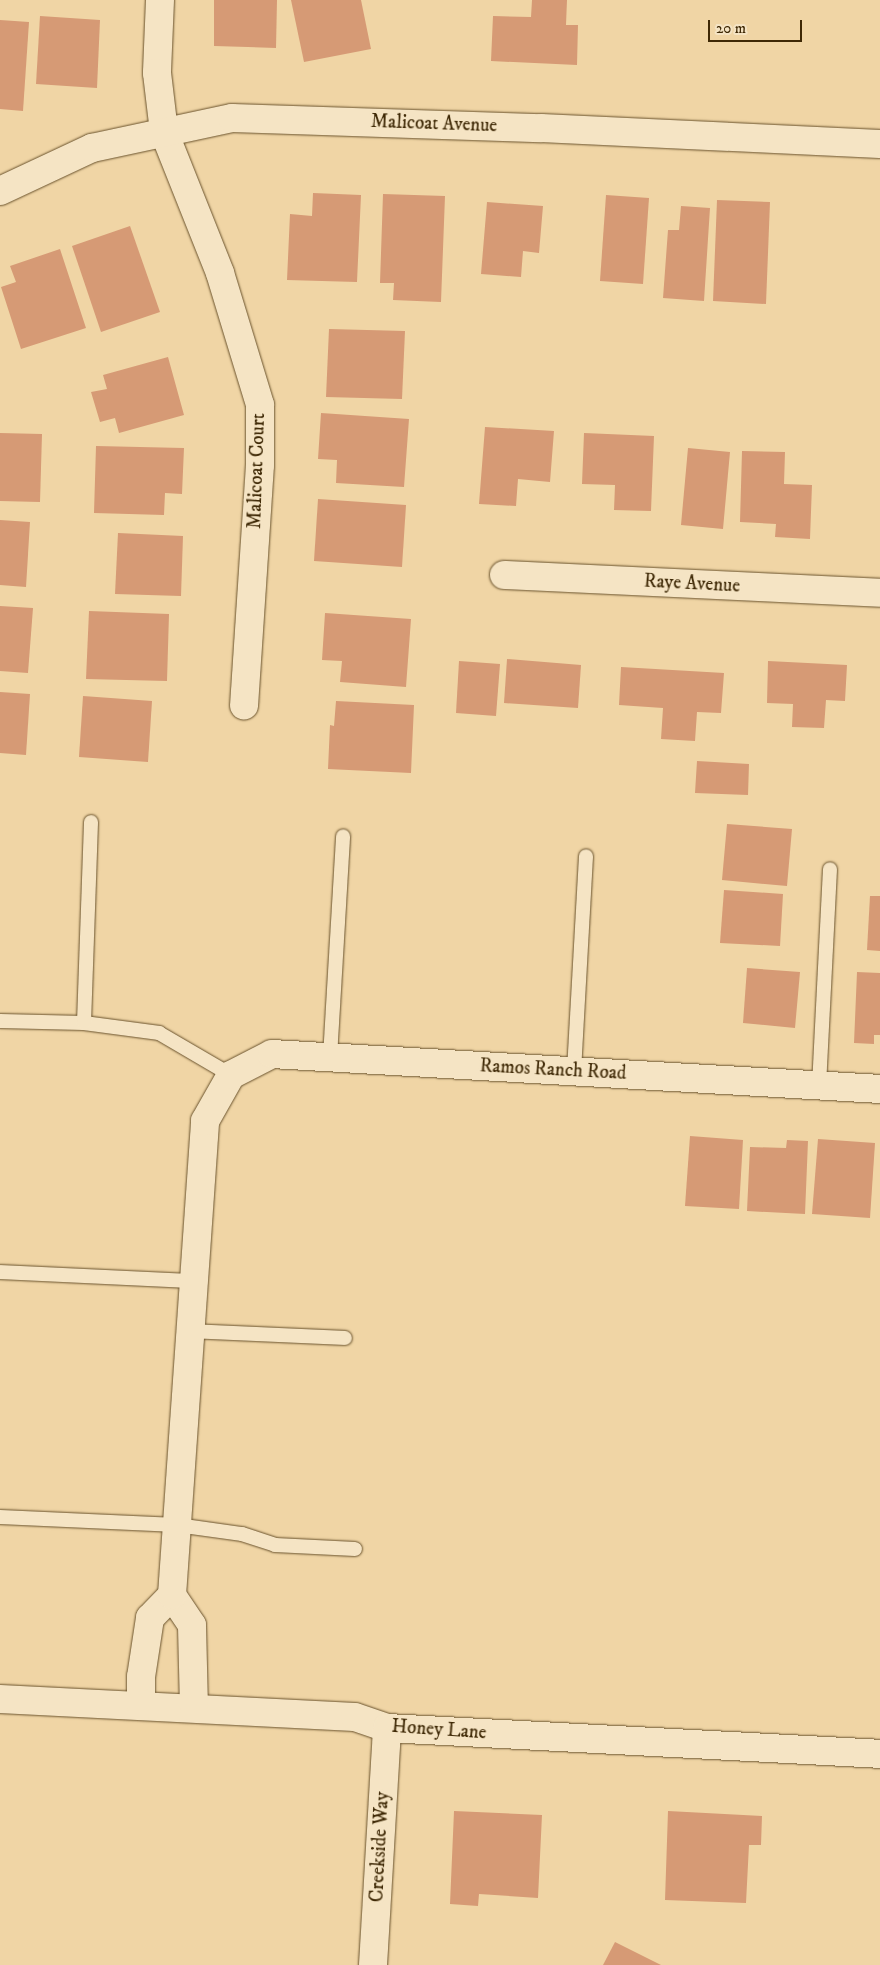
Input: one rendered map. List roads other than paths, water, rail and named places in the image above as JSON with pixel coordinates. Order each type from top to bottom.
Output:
[{"type":"street","name":"Malicoat Court","points":[[160,0],[157,73],[164,132],[220,273],[260,405],[260,465],[244,705]]},
{"type":"street","name":"Malicoat Avenue","points":[[0,191],[92,148],[232,118],[550,128],[880,144]]},
{"type":"street","name":"Raye Avenue","points":[[504,575],[880,593]]},
{"type":"street","name":"Ramos Ranch Road","points":[[231,1075],[272,1054],[880,1089]]},
{"type":"street","points":[[194,1708],[192,1625],[172,1595],[205,1122],[231,1075]]},
{"type":"street","points":[[141,1706],[141,1677],[150,1618],[172,1595]]},
{"type":"street","name":"Honey Lane","points":[[0,1699],[355,1717],[387,1728],[880,1754]]},
{"type":"street","name":"Creekside Way","points":[[373,1965],[387,1728]]},
{"type":"lane","points":[[84,1024],[91,822]]},
{"type":"lane","points":[[330,1057],[343,836]]},
{"type":"lane","points":[[574,1071],[586,856]]},
{"type":"lane","points":[[818,1086],[830,869]]},
{"type":"lane","points":[[0,1021],[84,1024],[159,1033],[231,1075]]},
{"type":"lane","points":[[0,1272],[194,1281]]},
{"type":"lane","points":[[190,1331],[345,1338]]},
{"type":"lane","points":[[0,1517],[177,1525],[242,1534],[275,1545],[355,1549]]}]
